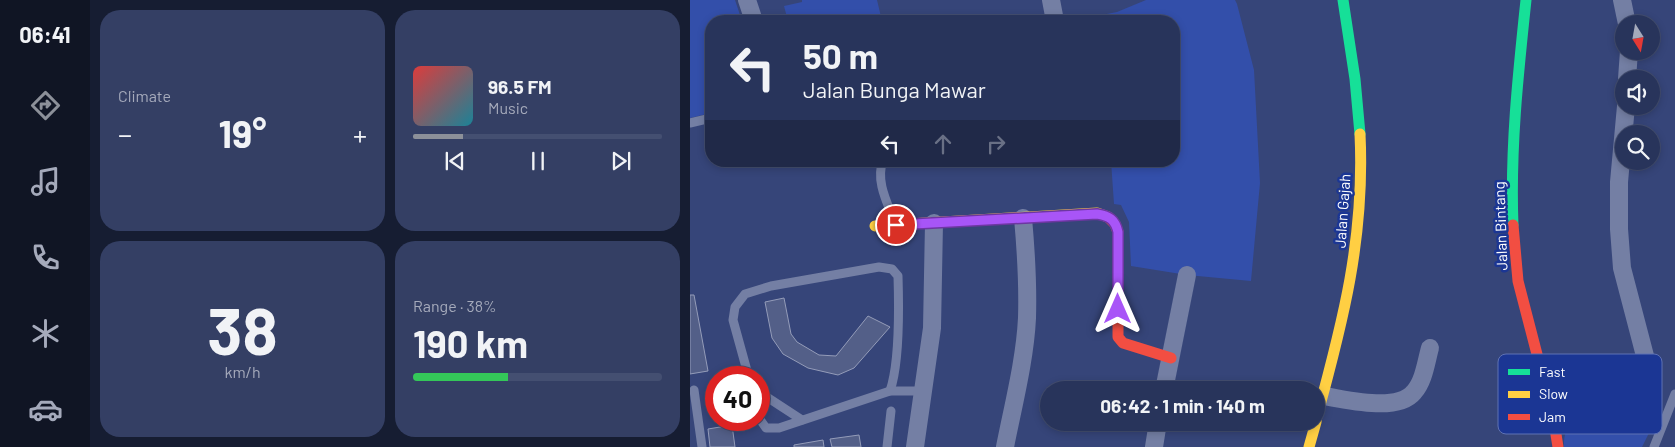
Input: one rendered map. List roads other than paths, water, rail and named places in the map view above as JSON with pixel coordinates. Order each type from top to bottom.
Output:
[{"type":"street","points":[[747,0],[752,15]]},
{"type":"street","points":[[1051,0],[1054,15]]},
{"type":"street","name":"Jalan Gajah","points":[[1325,388],[1350,288],[1360,212],[1359,131],[1351,49],[1343,0]]},
{"type":"street","points":[[1622,0],[1626,15]]},
{"type":"street","name":"Jalan Bintang","points":[[1531,1],[1517,85],[1513,223],[1518,282],[1536,354]]},
{"type":"street","points":[[1625,115],[1619,182],[1619,229],[1622,268],[1645,354]]},
{"type":"street","points":[[875,226],[1097,214],[1112,218],[1116,223],[1118,232],[1118,337],[1123,343],[1171,358]]},
{"type":"street","points":[[1005,447],[1027,318],[1023,218]]},
{"type":"street","points":[[915,447],[932,328],[934,223]]},
{"type":"street","points":[[1166,381],[1187,275]]},
{"type":"street","points":[[1325,396],[1374,403],[1390,403],[1406,399],[1414,392],[1421,380],[1430,348]]},
{"type":"street","points":[[1154,447],[1157,431]]},
{"type":"street","name":"Jalan Gajah","points":[[1309,447],[1313,431]]},
{"type":"street","name":"Jalan Bintang","points":[[1555,434],[1558,447]]},
{"type":"lane","points":[[690,123],[705,119]]},
{"type":"lane","points":[[880,167],[880,182],[896,225]]},
{"type":"lane","points":[[746,366],[733,320],[735,307],[745,294],[771,286],[879,267],[892,269],[898,276],[897,344],[893,383],[890,391]]},
{"type":"lane","points":[[694,390],[702,447]]},
{"type":"lane","points":[[770,429],[890,391],[923,391]]},
{"type":"lane","points":[[1662,427],[1675,394]]},
{"type":"lane","points":[[770,399],[802,420]]},
{"type":"lane","points":[[887,447],[891,411]]},
{"type":"lane","points":[[1654,447],[1659,434]]}]
